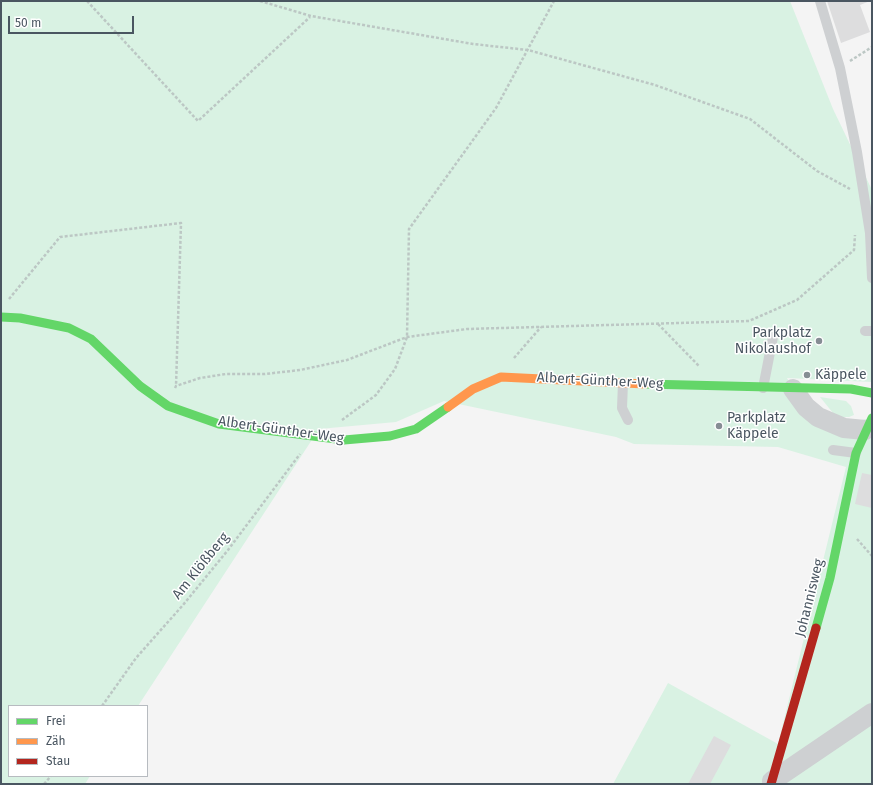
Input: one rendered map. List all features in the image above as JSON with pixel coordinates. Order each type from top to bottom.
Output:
[{"type":"street","name":"Albert-Günther-Weg","points":[[1,317],[20,318],[69,328],[91,339],[140,386],[168,406],[219,424],[344,440],[390,436],[416,429],[473,389],[501,377],[622,383],[851,390],[872,393]]},
{"type":"street","points":[[793,389],[806,407],[822,419],[844,428],[868,424]]},
{"type":"street","name":"Johannisweg","points":[[772,782],[830,578],[856,453],[868,424]]},
{"type":"street","points":[[772,782],[872,713]]},
{"type":"lane","points":[[820,1],[840,68],[865,197],[870,233],[872,278]]},
{"type":"lane","points":[[763,388],[773,337]]},
{"type":"lane","points":[[622,383],[622,408],[628,420]]},
{"type":"lane","points":[[833,450],[856,453]]},
{"type":"path","points":[[87,1],[198,121],[311,16]]},
{"type":"path","points":[[260,1],[311,16],[473,44],[528,50],[655,85],[750,119],[817,171],[865,197]]},
{"type":"path","points":[[345,423],[338,423],[376,395],[395,369],[407,337],[409,229],[496,108],[554,1]]},
{"type":"path","points":[[840,68],[872,47]]},
{"type":"path","points":[[1,317],[1,308],[60,237],[181,223],[176,386],[168,406]]},
{"type":"path","points":[[176,386],[200,378],[226,374],[264,374],[332,363],[347,360],[407,337],[467,329],[749,322],[797,300],[854,250],[856,229]]},
{"type":"path","points":[[658,324],[700,367]]},
{"type":"path","points":[[520,361],[512,360],[541,327]]},
{"type":"path","points":[[169,383],[182,390]]},
{"type":"path","name":"Am Klößberg","points":[[103,705],[136,658],[183,605],[228,550],[313,437]]},
{"type":"path","points":[[868,552],[872,556]]},
{"type":"green space","points":[[1,1],[790,1],[833,109],[872,190],[872,382],[787,378],[793,389],[835,425],[872,418],[872,713],[771,784],[613,784],[668,683],[778,744],[846,467],[778,447],[634,444],[616,437],[444,401],[396,422],[319,429],[139,705],[8,705],[8,777],[89,777],[85,784],[1,784]]},
{"type":"green space","points":[[820,397],[846,401],[851,406],[854,415],[842,417],[833,413]]},
{"type":"green space","points":[[872,724],[872,784],[784,784]]},
{"type":"building","points":[[827,1],[870,1],[860,5],[870,32],[841,43]]},
{"type":"building","points":[[862,473],[872,475],[872,508],[855,504]]},
{"type":"building","points":[[714,736],[731,745],[710,784],[688,784]]},
{"type":"traffic: fast","points":[[1,317],[20,318],[69,328],[91,339],[140,386],[168,406],[219,424],[344,440],[390,436],[416,429],[448,407]]},
{"type":"traffic: fast","points":[[645,384],[851,389],[872,393]]},
{"type":"traffic: fast","points":[[816,628],[830,578],[856,453],[872,418]]},
{"type":"traffic: slow","points":[[448,407],[473,389],[501,377],[645,384]]},
{"type":"traffic: jam","points":[[771,784],[816,628]]},
{"type":"place","name":"Parkplatz Nikolaushof","points":[[819,341]]},
{"type":"place","name":"Käppele","points":[[807,375]]},
{"type":"place","name":"Parkplatz Käppele","points":[[719,426]]}]
